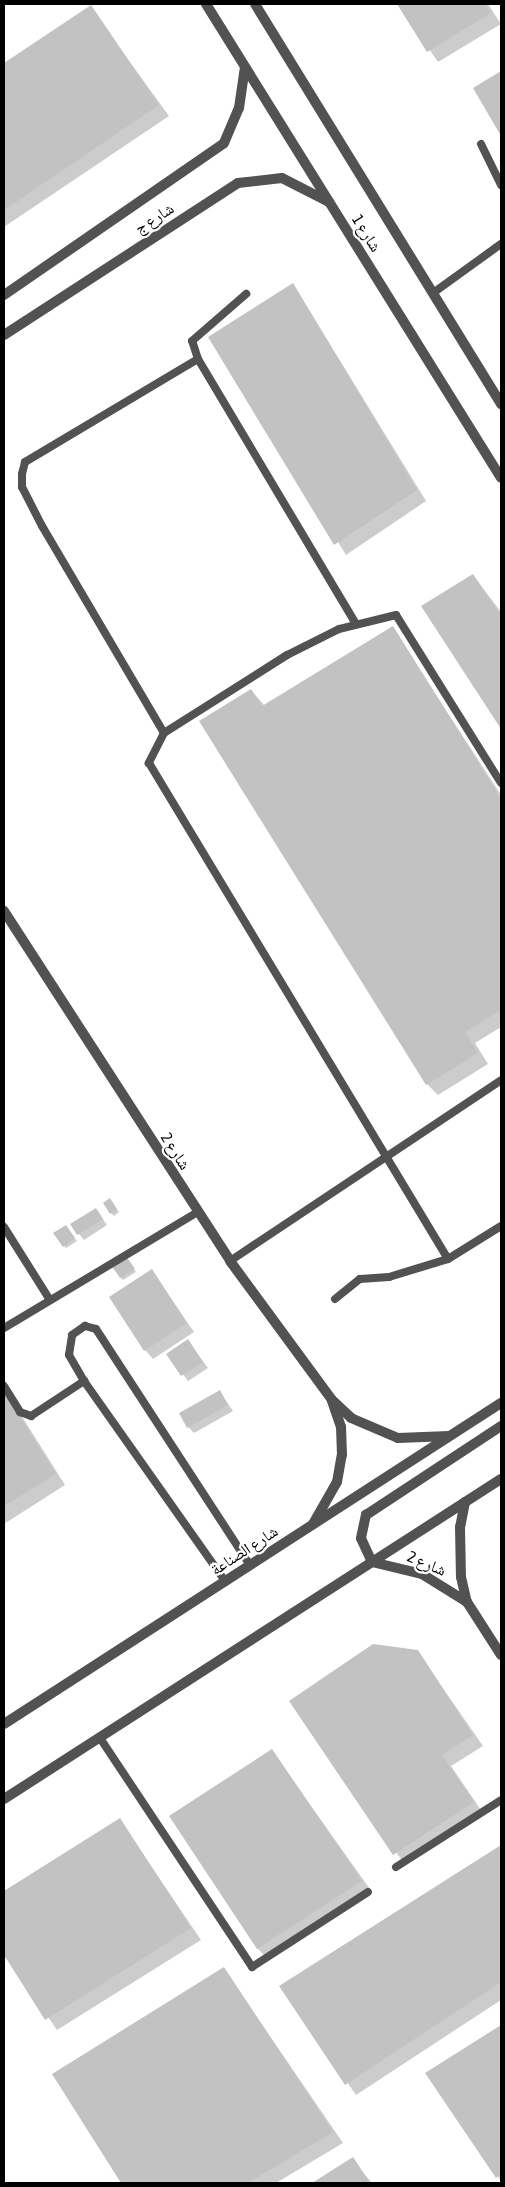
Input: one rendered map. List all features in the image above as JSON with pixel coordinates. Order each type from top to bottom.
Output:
[{"type":"street","name":"شارع 1","points":[[206,4],[501,478]]},
{"type":"street","name":"شارع 1","points":[[255,4],[501,404]]},
{"type":"street","name":"شارع ج","points":[[4,295],[224,143],[239,108],[244,67]]},
{"type":"street","name":"شارع ج","points":[[4,335],[238,184],[282,178],[331,204]]},
{"type":"street","name":"شارع 2","points":[[4,911],[230,1261],[332,1400],[351,1418],[398,1438],[449,1436]]},
{"type":"street","name":"شارع 2","points":[[313,1524],[337,1482],[342,1455],[341,1427],[332,1400]]},
{"type":"street","name":"شارع الصناعة","points":[[4,1724],[501,1403]]},
{"type":"street","points":[[372,1562],[361,1538],[366,1515],[501,1426]]},
{"type":"street","points":[[4,1800],[501,1479]]},
{"type":"street","name":"شارع 2","points":[[465,1502],[458,1552],[467,1602],[501,1655]]},
{"type":"street","name":"شارع 2","points":[[372,1562],[422,1574],[467,1602]]},
{"type":"lane","points":[[481,144],[501,185]]},
{"type":"lane","points":[[433,293],[501,244]]},
{"type":"lane","points":[[246,294],[192,341],[198,359],[356,624]]},
{"type":"lane","points":[[164,733],[42,526],[22,487],[22,474],[25,462],[198,359]]},
{"type":"lane","points":[[448,1259],[149,763],[164,733],[287,656],[356,624],[396,616],[501,784]]},
{"type":"lane","points":[[230,1261],[386,1159],[501,1080]]},
{"type":"lane","points":[[4,1328],[198,1212]]},
{"type":"lane","points":[[335,1299],[360,1279],[389,1277],[448,1259],[501,1226]]},
{"type":"lane","points":[[4,1227],[50,1300]]},
{"type":"lane","points":[[225,1581],[84,1381],[69,1355],[72,1335],[85,1326],[96,1328],[250,1564]]},
{"type":"lane","points":[[4,1386],[20,1412],[31,1416],[84,1381]]},
{"type":"lane","points":[[100,1738],[252,1967],[368,1892]]},
{"type":"lane","points":[[396,1867],[501,1800]]},
{"type":"building","points":[[397,4],[485,4],[491,13],[427,52]]},
{"type":"building","points":[[91,5],[159,105],[4,210],[4,63]]},
{"type":"building","points":[[501,71],[501,136],[473,88]]},
{"type":"building","points":[[293,283],[417,490],[334,545],[208,337]]},
{"type":"building","points":[[473,574],[501,616],[501,729],[421,606]]},
{"type":"building","points":[[393,626],[501,799],[501,1010],[465,1032],[478,1053],[426,1085],[199,721],[251,689],[262,706]]},
{"type":"building","points":[[110,1198],[117,1209],[110,1214],[103,1203]]},
{"type":"building","points":[[96,1208],[103,1219],[77,1235],[70,1224]]},
{"type":"building","points":[[66,1225],[75,1238],[63,1247],[53,1233]]},
{"type":"building","points":[[126,1256],[135,1269],[120,1278],[111,1265]]},
{"type":"building","points":[[152,1269],[187,1323],[144,1351],[109,1297]]},
{"type":"building","points":[[188,1339],[203,1362],[181,1376],[166,1354]]},
{"type":"building","points":[[220,1390],[228,1405],[187,1428],[179,1413]]},
{"type":"building","points":[[4,1392],[56,1474],[4,1506]]},
{"type":"building","points":[[373,1644],[418,1650],[473,1735],[442,1755],[474,1802],[393,1855],[289,1701]]},
{"type":"building","points":[[272,1749],[362,1881],[257,1949],[169,1816]]},
{"type":"building","points":[[120,1818],[191,1928],[45,2020],[4,1955],[4,1891]]},
{"type":"building","points":[[501,1845],[501,1982],[345,2085],[279,1986]]},
{"type":"building","points":[[224,1967],[333,2132],[248,2183],[121,2183],[52,2074]]},
{"type":"building","points":[[501,2025],[501,2174],[496,2178],[425,2073]]},
{"type":"building","points":[[353,2157],[370,2183],[312,2183]]}]
